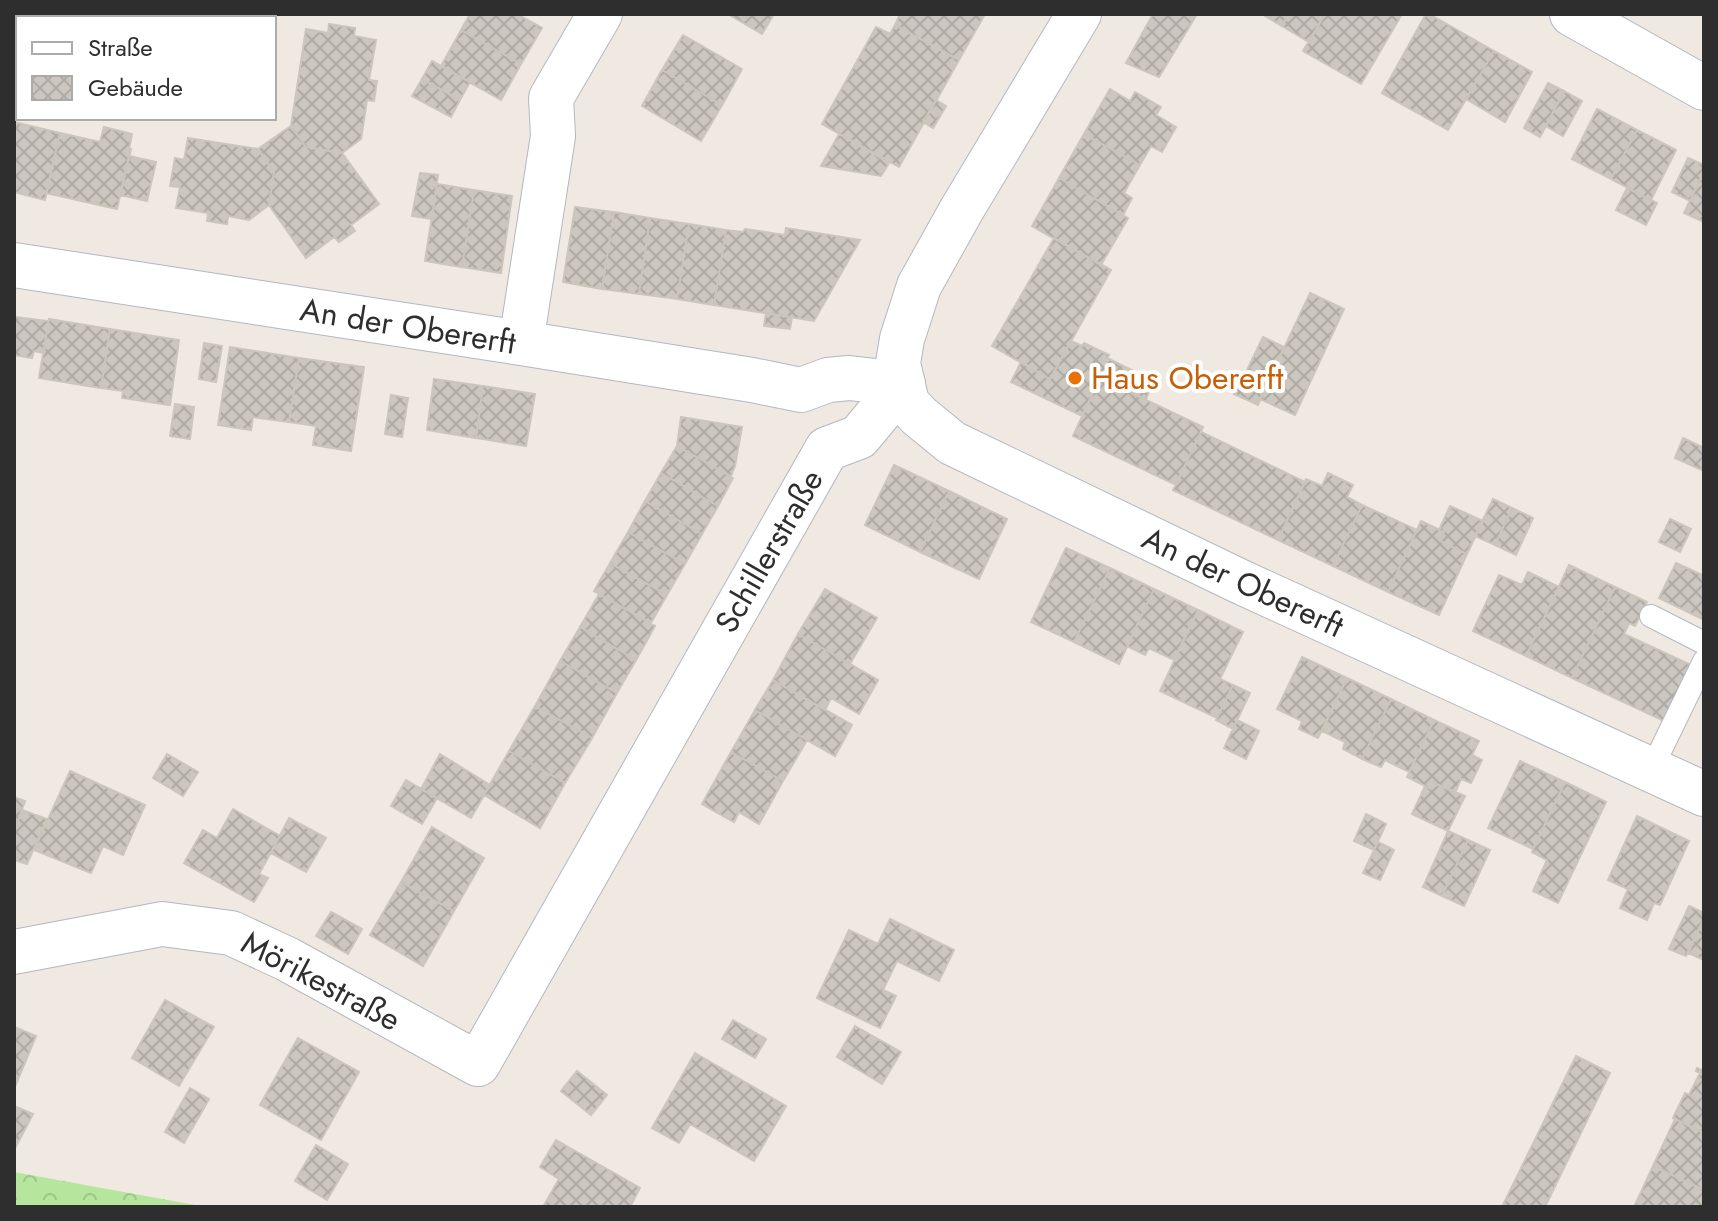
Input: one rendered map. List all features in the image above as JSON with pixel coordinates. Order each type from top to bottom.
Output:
[{"type":"street","points":[[521,343],[553,136],[551,98],[600,14]]},
{"type":"street","points":[[903,384],[898,363],[902,339],[919,286],[1079,14]]},
{"type":"street","points":[[1572,14],[1704,88]]},
{"type":"street","name":"An der Obererft","points":[[14,265],[521,343],[801,390],[828,380],[849,378],[903,384],[907,403],[952,443],[1241,582],[1704,794]]},
{"type":"street","name":"Schillerstraße","points":[[478,1064],[827,449],[859,437],[903,384]]},
{"type":"street","points":[[801,390],[800,418],[811,439],[827,449]]},
{"type":"street","name":"Mörikestraße","points":[[14,952],[162,924],[231,933],[287,959],[478,1064]]},
{"type":"lane","points":[[1651,616],[1704,643]]},
{"type":"lane","points":[[1651,770],[1704,661]]},
{"type":"green space","points":[[14,1172],[206,1207],[14,1207]]},
{"type":"building","points":[[61,14],[105,14],[104,16]]},
{"type":"building","points":[[105,14],[174,14],[174,16]]},
{"type":"building","points":[[470,14],[517,14],[542,28],[521,64],[461,30]]},
{"type":"building","points":[[728,14],[774,14],[762,34]]},
{"type":"building","points":[[900,14],[985,14],[959,60],[895,25]]},
{"type":"building","points":[[1153,14],[1197,14],[1159,77],[1126,63]]},
{"type":"building","points":[[1262,14],[1289,14],[1282,26]]},
{"type":"building","points":[[1289,14],[1325,14],[1309,42],[1282,26]]},
{"type":"building","points":[[1325,14],[1402,14],[1361,84],[1303,51]]},
{"type":"building","points":[[1426,14],[1494,51],[1448,130],[1382,93]]},
{"type":"building","points":[[329,24],[355,28],[354,36],[376,40],[369,80],[377,81],[374,101],[367,100],[361,139],[342,153],[306,147],[291,126],[306,29],[328,33]]},
{"type":"building","points":[[895,25],[959,60],[899,167],[822,124],[876,27],[890,34]]},
{"type":"building","points":[[461,30],[521,64],[501,100],[441,66]]},
{"type":"building","points":[[683,35],[742,69],[722,105],[662,70]]},
{"type":"building","points":[[1494,51],[1532,72],[1505,122],[1466,99]]},
{"type":"building","points":[[432,61],[470,82],[460,100],[422,79]]},
{"type":"building","points":[[662,70],[722,105],[701,141],[642,106]]},
{"type":"building","points":[[422,79],[460,100],[451,117],[412,96]]},
{"type":"building","points":[[1548,83],[1564,91],[1540,137],[1524,128]]},
{"type":"building","points":[[1110,89],[1130,101],[1135,92],[1161,107],[1156,115],[1176,127],[1162,152],[1151,146],[1140,165],[1084,134]]},
{"type":"building","points":[[1564,91],[1582,101],[1563,136],[1546,126]]},
{"type":"building","points":[[936,100],[946,106],[933,128],[923,122]]},
{"type":"building","points":[[1597,109],[1637,130],[1611,179],[1572,159]]},
{"type":"building","points":[[14,122],[60,133],[45,200],[14,192]]},
{"type":"building","points":[[291,126],[306,147],[342,153],[379,204],[351,225],[355,231],[339,242],[334,237],[306,258],[269,205],[274,172],[258,149]]},
{"type":"building","points":[[104,127],[132,134],[117,209],[46,193],[60,133],[100,142]]},
{"type":"building","points":[[1637,130],[1676,150],[1651,200],[1611,179]]},
{"type":"building","points":[[839,134],[889,163],[881,176],[821,166]]},
{"type":"building","points":[[1084,134],[1140,165],[1124,193],[1132,198],[1123,215],[1059,178]]},
{"type":"building","points":[[188,138],[258,149],[274,172],[269,205],[249,220],[228,216],[227,224],[207,221],[208,213],[176,208],[180,187],[170,186],[175,158],[184,160]]},
{"type":"building","points":[[129,156],[156,162],[147,201],[120,195]]},
{"type":"building","points":[[1688,158],[1704,165],[1690,201],[1672,192]]},
{"type":"building","points":[[1704,171],[1704,222],[1684,213]]},
{"type":"building","points":[[420,173],[438,175],[432,219],[412,216]]},
{"type":"building","points":[[1059,178],[1128,218],[1101,265],[1032,226]]},
{"type":"building","points":[[437,184],[474,190],[462,267],[425,261]]},
{"type":"building","points":[[1627,188],[1657,203],[1646,225],[1616,210]]},
{"type":"building","points":[[474,190],[512,196],[501,273],[462,267]]},
{"type":"building","points":[[575,207],[614,212],[602,289],[563,282]]},
{"type":"building","points":[[614,212],[650,218],[639,294],[602,289]]},
{"type":"building","points":[[650,218],[689,224],[677,299],[639,294]]},
{"type":"building","points":[[689,224],[726,230],[714,305],[677,299]]},
{"type":"building","points":[[786,228],[860,240],[814,321],[714,305],[726,230],[743,232],[745,229],[785,235]]},
{"type":"building","points":[[1054,238],[1111,270],[1050,379],[992,346]]},
{"type":"building","points":[[1310,293],[1344,309],[1295,415],[1260,399]]},
{"type":"building","points":[[766,313],[792,317],[790,329],[764,326]]},
{"type":"building","points":[[15,317],[48,321],[44,353],[34,351],[32,358],[14,355]]},
{"type":"building","points":[[49,319],[110,329],[101,388],[39,378]]},
{"type":"building","points":[[110,329],[179,340],[170,405],[122,398],[123,391],[101,388]]},
{"type":"building","points":[[1263,337],[1284,347],[1268,382],[1246,372]]},
{"type":"building","name":"Haus Obererft","points":[[1071,341],[1082,346],[1084,343],[1109,355],[1107,358],[1154,381],[1146,399],[1100,378],[1082,416],[1011,382],[1021,362],[1050,379]]},
{"type":"building","points":[[204,343],[222,346],[216,382],[199,379]]},
{"type":"building","points":[[230,347],[299,358],[289,422],[253,417],[251,430],[218,425]]},
{"type":"building","points":[[299,358],[364,367],[351,451],[313,445],[316,426],[289,422]]},
{"type":"building","points":[[1244,371],[1268,382],[1258,405],[1234,394]]},
{"type":"building","points":[[1100,378],[1203,427],[1176,485],[1073,436]]},
{"type":"building","points":[[434,379],[483,386],[476,438],[427,430]]},
{"type":"building","points":[[483,386],[535,394],[526,446],[476,438]]},
{"type":"building","points":[[391,395],[408,398],[402,437],[385,434]]},
{"type":"building","points":[[175,404],[194,407],[190,439],[170,436]]},
{"type":"building","points":[[681,417],[742,427],[731,476],[677,446]]},
{"type":"building","points":[[1201,432],[1305,482],[1278,540],[1173,490]]},
{"type":"building","points":[[1683,438],[1704,448],[1704,471],[1675,458]]},
{"type":"building","points":[[677,446],[733,478],[718,506],[661,473]]},
{"type":"building","points":[[894,465],[949,491],[920,552],[865,525]]},
{"type":"building","points":[[661,473],[718,506],[702,534],[645,501]]},
{"type":"building","points":[[1328,473],[1353,485],[1347,497],[1362,505],[1333,566],[1278,540],[1306,479],[1322,486]]},
{"type":"building","points":[[949,491],[1007,519],[979,579],[920,552]]},
{"type":"building","points":[[1493,499],[1512,508],[1495,545],[1475,536]]},
{"type":"building","points":[[645,501],[702,534],[685,564],[628,532]]},
{"type":"building","points":[[1362,505],[1417,530],[1388,592],[1333,566]]},
{"type":"building","points":[[1450,506],[1483,521],[1467,554],[1440,541],[1444,532],[1439,530]]},
{"type":"building","points":[[1512,508],[1533,518],[1516,555],[1495,545]]},
{"type":"building","points":[[1670,519],[1691,529],[1680,552],[1659,542]]},
{"type":"building","points":[[1421,521],[1444,532],[1440,541],[1467,554],[1439,615],[1388,592]]},
{"type":"building","points":[[628,532],[685,564],[667,595],[610,563]]},
{"type":"building","points":[[1066,548],[1110,568],[1074,642],[1031,622]]},
{"type":"building","points":[[610,563],[667,595],[651,623],[594,591]]},
{"type":"building","points":[[1676,563],[1704,576],[1704,620],[1659,598]]},
{"type":"building","points":[[1569,565],[1615,587],[1572,678],[1526,656]]},
{"type":"building","points":[[1110,568],[1154,589],[1119,664],[1074,642]]},
{"type":"building","points":[[1528,572],[1559,587],[1526,656],[1473,631],[1499,575],[1522,585]]},
{"type":"building","points":[[1615,587],[1647,602],[1635,626],[1629,623],[1624,634],[1691,665],[1664,721],[1572,678]]},
{"type":"building","points":[[825,589],[877,618],[850,664],[798,634]]},
{"type":"building","points":[[1154,589],[1198,610],[1174,660],[1149,648],[1145,655],[1127,646]]},
{"type":"building","points":[[599,594],[655,626],[636,660],[580,627]]},
{"type":"building","points":[[1198,610],[1243,632],[1220,679],[1233,685],[1217,718],[1160,691]]},
{"type":"building","points":[[580,627],[636,660],[617,693],[560,661]]},
{"type":"building","points":[[798,634],[878,680],[859,714],[831,698],[825,710],[773,680]]},
{"type":"building","points":[[1302,657],[1347,678],[1318,738],[1299,729],[1302,721],[1277,709]]},
{"type":"building","points":[[560,661],[617,693],[592,738],[535,706]]},
{"type":"building","points":[[1347,678],[1391,699],[1362,759],[1343,749],[1345,742],[1322,731]]},
{"type":"building","points":[[773,680],[852,725],[835,756],[755,710]]},
{"type":"building","points":[[1233,685],[1250,693],[1233,729],[1216,720]]},
{"type":"building","points":[[1391,699],[1434,720],[1409,772],[1385,760],[1381,767],[1362,759]]},
{"type":"building","points":[[535,706],[592,738],[565,783],[509,751]]},
{"type":"building","points":[[755,710],[807,740],[783,781],[731,752]]},
{"type":"building","points":[[1237,720],[1259,731],[1246,759],[1224,748]]},
{"type":"building","points":[[1434,720],[1479,741],[1472,755],[1482,760],[1471,783],[1461,779],[1455,793],[1434,783],[1431,789],[1407,777]]},
{"type":"building","points":[[509,751],[565,783],[540,828],[484,795]]},
{"type":"building","points":[[731,752],[783,781],[759,824],[739,812],[734,822],[702,804]]},
{"type":"building","points":[[167,754],[198,772],[183,796],[153,778]]},
{"type":"building","points":[[440,754],[490,785],[471,818],[421,789]]},
{"type":"building","points":[[1520,761],[1565,782],[1533,849],[1488,828]]},
{"type":"building","points":[[70,771],[145,805],[123,855],[103,846],[91,873],[34,850]]},
{"type":"building","points":[[406,780],[437,798],[422,824],[391,806]]},
{"type":"building","points":[[1565,782],[1606,802],[1558,903],[1533,891],[1547,860],[1532,852]]},
{"type":"building","points":[[1434,783],[1465,796],[1448,831],[1412,814],[1425,786],[1431,789]]},
{"type":"building","points":[[14,797],[25,801],[14,832]]},
{"type":"building","points":[[233,809],[280,836],[259,874],[268,878],[254,902],[184,863],[203,830],[217,838]]},
{"type":"building","points":[[22,810],[47,819],[27,864],[14,860],[14,832]]},
{"type":"building","points":[[1366,814],[1386,824],[1374,850],[1354,841]]},
{"type":"building","points":[[1637,816],[1689,841],[1660,905],[1654,903],[1647,920],[1620,908],[1628,889],[1608,880]]},
{"type":"building","points":[[289,818],[326,838],[306,872],[271,853]]},
{"type":"building","points":[[432,827],[484,858],[454,911],[401,882]]},
{"type":"building","points":[[1448,831],[1468,840],[1442,896],[1423,887]]},
{"type":"building","points":[[1468,840],[1490,850],[1464,906],[1442,896]]},
{"type":"building","points":[[1378,842],[1394,850],[1380,880],[1363,873]]},
{"type":"building","points":[[401,882],[454,911],[423,966],[370,935]]},
{"type":"building","points":[[1689,906],[1704,913],[1704,918],[1686,956],[1669,949]]},
{"type":"building","points":[[331,912],[362,929],[348,954],[316,936]]},
{"type":"building","points":[[1704,918],[1704,960],[1688,953]]},
{"type":"building","points":[[890,919],[954,950],[939,981],[897,961],[883,990],[896,996],[880,1028],[817,998],[849,930],[878,944]]},
{"type":"building","points":[[165,1000],[214,1027],[179,1086],[132,1058]]},
{"type":"building","points":[[733,1020],[766,1039],[755,1058],[722,1039]]},
{"type":"building","points":[[855,1026],[901,1052],[882,1084],[837,1057]]},
{"type":"building","points":[[14,1027],[36,1036],[14,1089]]},
{"type":"building","points":[[298,1038],[359,1072],[321,1140],[260,1105]]},
{"type":"building","points":[[695,1053],[786,1106],[754,1161],[690,1124],[679,1143],[652,1128]]},
{"type":"building","points":[[1576,1056],[1610,1073],[1545,1207],[1502,1207]]},
{"type":"building","points":[[1697,1068],[1704,1071],[1704,1133],[1673,1118],[1685,1093],[1689,1095],[1700,1073],[1696,1071]]},
{"type":"building","points":[[577,1071],[607,1095],[591,1115],[561,1091]]},
{"type":"building","points":[[190,1088],[209,1099],[184,1143],[165,1132]]},
{"type":"building","points":[[14,1106],[33,1114],[14,1150]]},
{"type":"building","points":[[1675,1119],[1704,1133],[1704,1190],[1653,1166]]},
{"type":"building","points":[[556,1140],[640,1188],[630,1207],[543,1207],[559,1179],[540,1167]]},
{"type":"building","points":[[316,1145],[348,1164],[327,1200],[295,1181]]},
{"type":"building","points":[[1653,1166],[1704,1190],[1704,1207],[1634,1207]]},
{"type":"place","name":"Haus Obererft","points":[[1075,378]]}]
